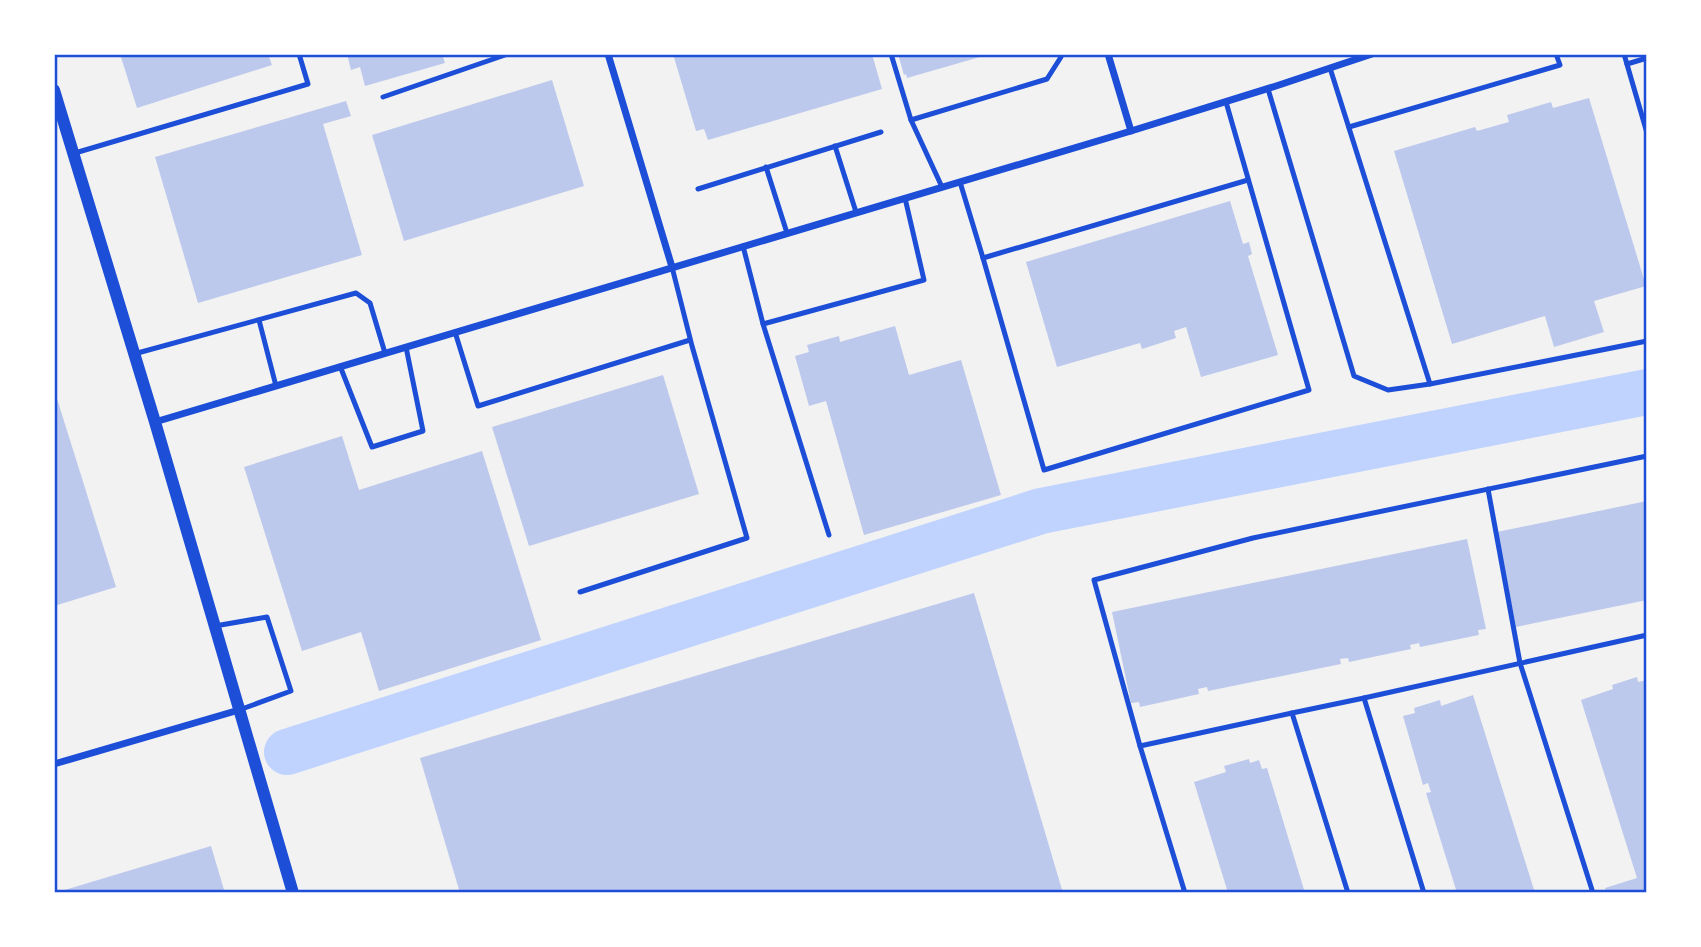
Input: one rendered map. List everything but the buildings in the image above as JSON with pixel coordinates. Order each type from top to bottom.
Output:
[{"type":"street","points":[[608,54],[672,267]]},
{"type":"street","points":[[1108,54],[1131,131]]},
{"type":"street","points":[[155,422],[1131,131],[1268,89],[1330,68],[1352,57],[1372,54]]},
{"type":"street","points":[[54,90],[293,893]]},
{"type":"street","points":[[55,761],[239,710]]},
{"type":"lane","points":[[74,153],[308,84],[299,54]]},
{"type":"lane","points":[[383,97],[508,54]]},
{"type":"lane","points":[[891,54],[911,120],[942,187]]},
{"type":"lane","points":[[911,120],[1046,79],[1061,57],[1060,54]]},
{"type":"lane","points":[[1349,127],[1560,65],[1556,54]]},
{"type":"lane","points":[[1624,54],[1647,133]]},
{"type":"lane","points":[[1627,64],[1647,58]]},
{"type":"lane","points":[[1330,68],[1430,384]]},
{"type":"lane","points":[[1268,89],[1354,376],[1388,390],[1647,341]]},
{"type":"lane","points":[[960,182],[1044,470],[1308,390],[1226,102]]},
{"type":"lane","points":[[698,189],[881,132]]},
{"type":"lane","points":[[835,146],[856,212]]},
{"type":"lane","points":[[766,167],[787,233]]},
{"type":"lane","points":[[983,258],[1248,180]]},
{"type":"lane","points":[[763,324],[924,280],[905,198]]},
{"type":"lane","points":[[743,246],[763,324],[829,535]]},
{"type":"lane","points":[[580,592],[747,538],[672,267]]},
{"type":"lane","points":[[134,354],[356,293],[370,303],[385,353]]},
{"type":"lane","points":[[259,320],[276,386]]},
{"type":"lane","points":[[455,332],[478,406],[691,340]]},
{"type":"lane","points":[[340,366],[372,447],[423,431],[406,347]]},
{"type":"lane","points":[[1185,893],[1140,746],[1094,580],[1253,538],[1647,456]]},
{"type":"lane","points":[[1488,489],[1520,663],[1593,893]]},
{"type":"lane","points":[[215,627],[267,617],[292,691],[239,710]]},
{"type":"lane","points":[[1140,746],[1647,635]]},
{"type":"lane","points":[[1364,698],[1424,893]]},
{"type":"lane","points":[[1292,713],[1348,893]]},
{"type":"waterway","points":[[287,752],[1041,511],[1647,392]]}]
